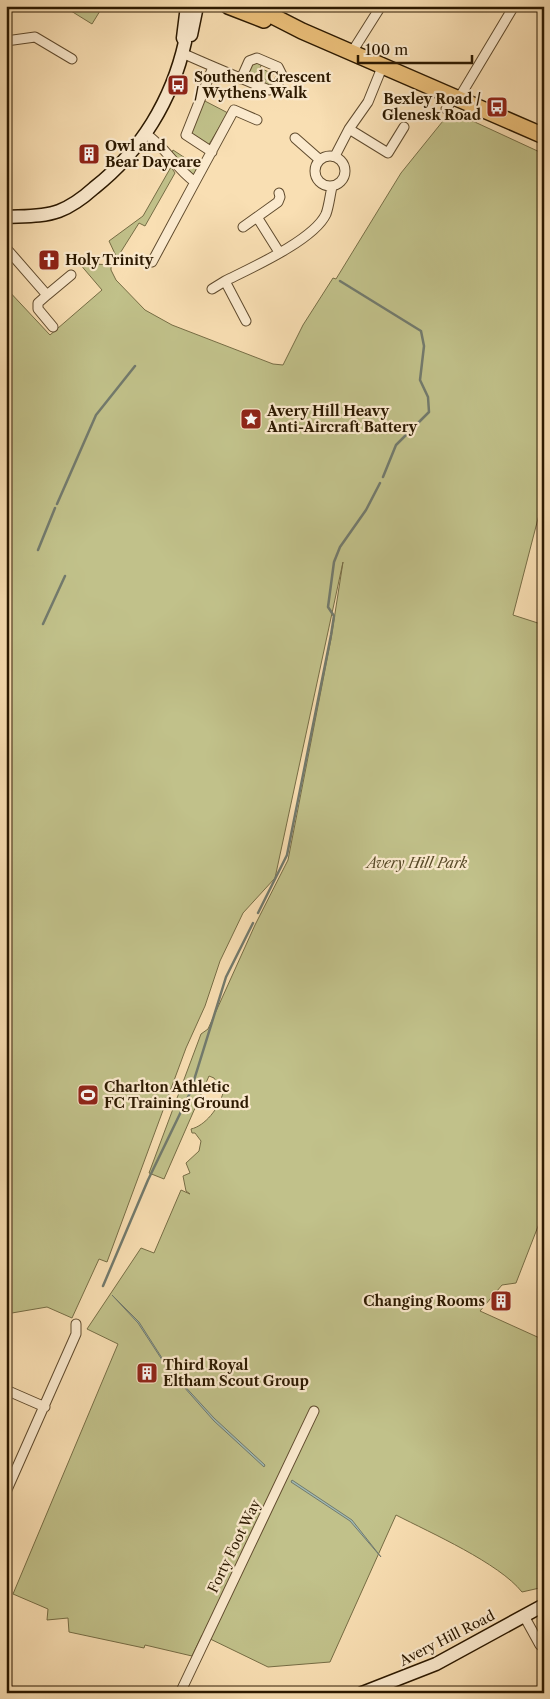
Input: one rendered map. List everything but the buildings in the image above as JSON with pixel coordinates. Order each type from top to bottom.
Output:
[{"type":"main road","points":[[228,6],[302,31],[544,136]]},
{"type":"main road","points":[[253,6],[302,31]]},
{"type":"street","points":[[187,6],[182,38],[184,48],[213,67],[241,79],[269,90],[276,88],[282,75],[278,67],[257,58],[249,61],[241,79]]},
{"type":"street","points":[[6,217],[49,214],[73,204],[123,164],[146,134],[166,96],[184,48],[189,40],[197,6]]},
{"type":"street","points":[[352,52],[381,6]]},
{"type":"street","points":[[446,109],[457,97],[514,6]]},
{"type":"street","points":[[6,42],[35,37],[72,59]]},
{"type":"street","points":[[335,156],[349,129],[368,102],[383,65]]},
{"type":"street","points":[[212,152],[186,135],[213,67]]},
{"type":"street","points":[[152,262],[234,110],[257,120]]},
{"type":"street","points":[[349,129],[388,153],[404,126]]},
{"type":"street","points":[[146,134],[163,147],[177,167],[195,182]]},
{"type":"street","points":[[295,138],[320,160]]},
{"type":"street","points":[[329,156],[335,156],[343,164],[344,174],[340,182],[332,187],[323,185],[316,177],[315,167],[320,160],[329,156]]},
{"type":"street","points":[[212,289],[298,242],[326,215],[332,187]]},
{"type":"street","points":[[243,227],[278,202],[279,193]]},
{"type":"street","points":[[257,217],[279,252]]},
{"type":"street","points":[[6,248],[47,295]]},
{"type":"street","points":[[53,327],[38,309],[38,304],[72,275]]},
{"type":"street","points":[[225,281],[246,321]]},
{"type":"street","points":[[6,1492],[76,1334],[76,1324]]},
{"type":"street","points":[[6,1390],[45,1407]]},
{"type":"street","name":"Forty Foot Way","points":[[180,1693],[314,1411]]},
{"type":"street","name":"Avery Hill Road","points":[[362,1693],[436,1664],[544,1605]]},
{"type":"street","points":[[524,1616],[540,1644],[544,1647]]},
{"type":"green space","points":[[63,6],[103,6],[92,24]]},
{"type":"green space","points":[[253,61],[262,63],[260,68],[271,73],[274,68],[279,74],[274,72],[269,82],[274,85],[271,87],[264,85],[266,80],[252,73],[249,78],[247,75]]},
{"type":"green space","points":[[203,100],[228,113],[208,146],[192,134],[190,129]]},
{"type":"green space","name":"Avery Hill Park","points":[[451,111],[544,154],[544,507],[541,507],[513,615],[544,625],[544,1211],[516,1283],[502,1285],[480,1311],[544,1340],[544,1587],[522,1592],[498,1570],[396,1515],[330,1662],[268,1667],[202,1635],[192,1656],[145,1645],[144,1648],[69,1632],[68,1618],[47,1620],[48,1609],[13,1594],[118,1344],[87,1329],[141,1248],[154,1253],[181,1190],[190,1194],[186,1191],[183,1176],[190,1173],[186,1163],[199,1151],[201,1141],[195,1133],[192,1133],[191,1129],[201,1124],[211,1115],[223,1093],[214,1078],[209,1076],[164,1179],[149,1173],[201,1034],[208,1029],[255,925],[288,860],[331,639],[343,562],[275,878],[243,913],[220,961],[205,1006],[186,1048],[107,1262],[99,1259],[72,1318],[47,1307],[6,1314],[6,288],[50,335],[102,290],[79,263],[111,265],[111,270],[116,280],[145,310],[172,325],[273,364],[283,365],[303,325],[333,278],[336,279],[401,173]]},
{"type":"green space","points":[[173,150],[199,167],[194,175],[177,161],[172,152]]},
{"type":"green space","points":[[171,167],[175,173],[145,226],[139,223],[117,258],[109,241],[143,216]]},
{"type":"water","points":[[112,1295],[139,1322],[169,1369],[214,1418],[265,1465],[264,1467],[214,1421],[168,1369],[138,1323]]},
{"type":"water","points":[[292,1480],[352,1520],[381,1557],[350,1521],[291,1482]]},
{"type":"waterway","points":[[340,281],[421,331],[424,346],[420,380],[428,397],[429,412],[396,445],[383,477]]},
{"type":"waterway","points":[[57,504],[96,415],[135,366]]},
{"type":"waterway","points":[[258,913],[287,855],[331,635],[334,616],[328,607],[334,562],[340,547],[366,510],[380,483]]},
{"type":"waterway","points":[[38,550],[55,508]]},
{"type":"waterway","points":[[43,624],[65,576]]},
{"type":"waterway","points":[[103,1286],[148,1180],[190,1093],[226,977],[253,923]]},
{"type":"place","name":"Southend Crescent / Wythens Walk","points":[[178,85]]},
{"type":"place","name":"Bexley Road / Glenesk Road","points":[[497,107]]},
{"type":"place","name":"Owl and Bear Daycare","points":[[89,154]]},
{"type":"place","name":"Holy Trinity","points":[[49,260]]},
{"type":"place","name":"Avery Hill Heavy Anti-Aircraft Battery","points":[[251,419]]},
{"type":"place","name":"Charlton Athletic FC Training Ground","points":[[88,1095]]},
{"type":"place","name":"Changing Rooms","points":[[501,1301]]},
{"type":"place","name":"Third Royal Eltham Scout Group","points":[[147,1373]]}]
